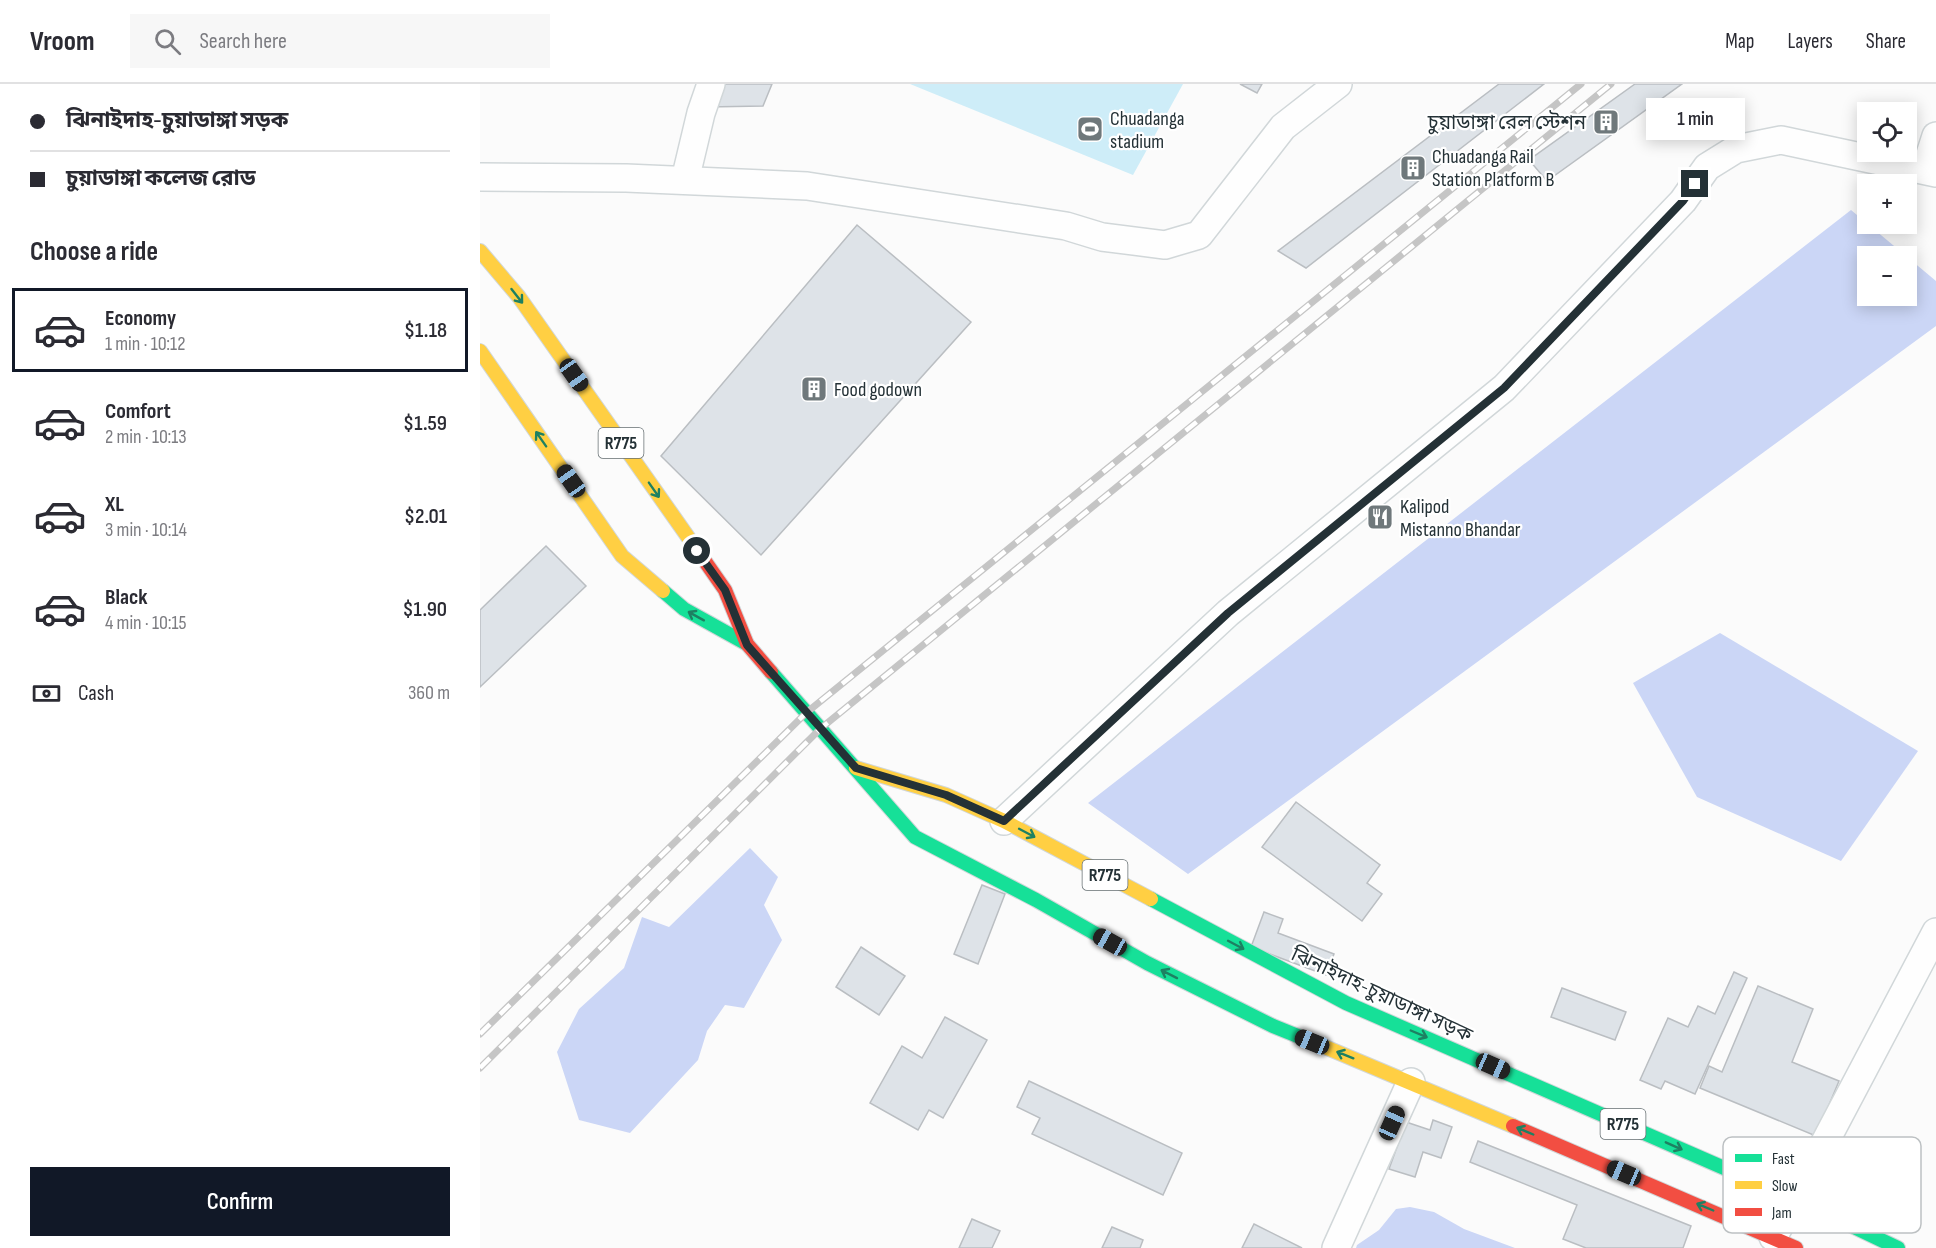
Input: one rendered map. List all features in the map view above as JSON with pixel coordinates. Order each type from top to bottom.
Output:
[{"type":"main road","name":"R775","points":[[480,251],[519,297],[725,590],[747,645]]},
{"type":"main road","name":"R775","points":[[480,351],[622,556],[684,609],[747,645],[915,837],[1036,900],[1147,963],[1273,1026],[1411,1082],[1723,1215]]},
{"type":"main road","name":"ঝিনাইদাহ-চুয়াডাঙ্গা সড়ক","points":[[856,768],[946,795],[1004,821],[1346,1003],[1723,1168]]},
{"type":"main road","name":"R775","points":[[1764,1233],[1785,1242]]},
{"type":"main road","name":"ঝিনাইদাহ-চুয়াডাঙ্গা সড়ক","points":[[1866,1233],[1898,1248]]},
{"type":"street","points":[[685,180],[701,113],[711,84]]},
{"type":"street","points":[[480,177],[626,178],[807,186],[1066,226],[1102,237],[1165,244],[1199,235],[1282,127],[1338,84]]},
{"type":"street","points":[[1004,821],[1228,613],[1504,388],[1683,201],[1707,167],[1736,149],[1781,140],[1930,172],[1936,136]]},
{"type":"street","points":[[1828,1137],[1936,932]]},
{"type":"street","points":[[1336,1248],[1411,1082]]},
{"type":"shaded area","name":"Chuadanga stadium","points":[[910,84],[1183,84],[1133,175]]},
{"type":"shaded area","points":[[1851,210],[1857,215],[1857,234],[1880,234],[1894,246],[1857,246],[1857,306],[1917,306],[1917,265],[1936,281],[1936,326],[1188,874],[1088,803]]},
{"type":"shaded area","points":[[1720,633],[1918,751],[1841,861],[1697,797],[1633,683]]},
{"type":"shaded area","points":[[750,848],[778,877],[764,905],[782,940],[744,1008],[725,1005],[707,1031],[698,1060],[630,1133],[579,1120],[557,1052],[579,1009],[624,968],[642,917],[669,927]]},
{"type":"shaded area","points":[[1410,1207],[1434,1212],[1464,1229],[1515,1248],[1356,1248],[1379,1230],[1396,1209]]},
{"type":"building","points":[[717,84],[772,84],[763,106],[707,107]]},
{"type":"building","points":[[1240,84],[1262,84],[1257,93]]},
{"type":"building","name":"Chuadanga Rail Station Platform B","points":[[1499,84],[1544,84],[1306,268],[1278,251]]},
{"type":"building","name":"চুয়াডাঙ্গা রেল স্টেশন","points":[[1635,84],[1682,84],[1547,181],[1529,160]]},
{"type":"building","name":"Food godown","points":[[857,225],[971,322],[761,555],[661,456]]},
{"type":"building","points":[[546,546],[586,586],[480,687],[480,610]]},
{"type":"building","points":[[1296,802],[1380,865],[1367,883],[1382,894],[1362,921],[1262,847]]},
{"type":"building","points":[[982,885],[1005,894],[978,964],[954,954]]},
{"type":"building","points":[[1264,912],[1283,919],[1278,933],[1334,954],[1326,975],[1251,947]]},
{"type":"building","points":[[861,947],[905,976],[879,1015],[836,987]]},
{"type":"building","points":[[1734,972],[1747,978],[1695,1094],[1665,1081],[1661,1089],[1640,1080],[1668,1018],[1688,1027],[1698,1006],[1715,1014]]},
{"type":"building","points":[[1758,986],[1813,1009],[1792,1062],[1839,1081],[1816,1136],[1700,1088],[1709,1066],[1722,1072]]},
{"type":"building","points":[[1562,988],[1626,1012],[1615,1040],[1551,1017]]},
{"type":"building","points":[[945,1017],[987,1040],[943,1118],[929,1110],[918,1130],[870,1103],[902,1046],[922,1058]]},
{"type":"building","points":[[1029,1081],[1182,1153],[1163,1195],[1032,1134],[1040,1118],[1017,1107]]},
{"type":"building","points":[[1433,1120],[1452,1127],[1441,1158],[1423,1152],[1415,1177],[1389,1169],[1406,1122],[1430,1130]]},
{"type":"building","points":[[1478,1141],[1691,1226],[1683,1248],[1586,1248],[1563,1239],[1577,1205],[1470,1162]]},
{"type":"building","points":[[972,1219],[1000,1231],[992,1248],[959,1248]]},
{"type":"building","points":[[1254,1224],[1302,1248],[1242,1248]]},
{"type":"building","points":[[1112,1227],[1143,1240],[1140,1248],[1102,1248]]},
{"type":"railway","points":[[480,1034],[806,713],[1581,84]]},
{"type":"railway","points":[[480,1068],[820,729],[1611,84]]},
{"type":"traffic: fast","points":[[663,591],[684,609],[747,644]]},
{"type":"traffic: fast","points":[[771,672],[915,837],[1036,900],[1147,963],[1273,1026],[1325,1047]]},
{"type":"traffic: fast","points":[[1151,899],[1346,1003],[1723,1168]]},
{"type":"traffic: fast","points":[[1866,1233],[1898,1248]]},
{"type":"traffic: slow","points":[[480,251],[519,297],[695,547]]},
{"type":"traffic: slow","points":[[480,351],[622,556],[663,591]]},
{"type":"traffic: slow","points":[[856,768],[946,795],[1004,821],[1151,899]]},
{"type":"traffic: slow","points":[[1325,1047],[1513,1126]]},
{"type":"traffic: jam","points":[[695,547],[725,590],[747,644],[771,672]]},
{"type":"traffic: jam","points":[[1513,1126],[1723,1217]]},
{"type":"traffic: jam","points":[[1761,1233],[1796,1248]]},
{"type":"place","name":"চুয়াডাঙ্গা রেল স্টেশন","points":[[1606,122]]},
{"type":"place","name":"Chuadanga stadium","points":[[1090,129]]},
{"type":"place","name":"Chuadanga Rail Station Platform B","points":[[1413,168]]},
{"type":"place","name":"Food godown","points":[[814,389]]},
{"type":"place","name":"Kalipod Mistanno Bhandar","points":[[1380,517]]},
{"type":"route","points":[[697,551],[725,590],[747,645],[856,768],[946,795],[1004,821],[1228,613],[1504,388],[1683,201],[1695,184]]}]
